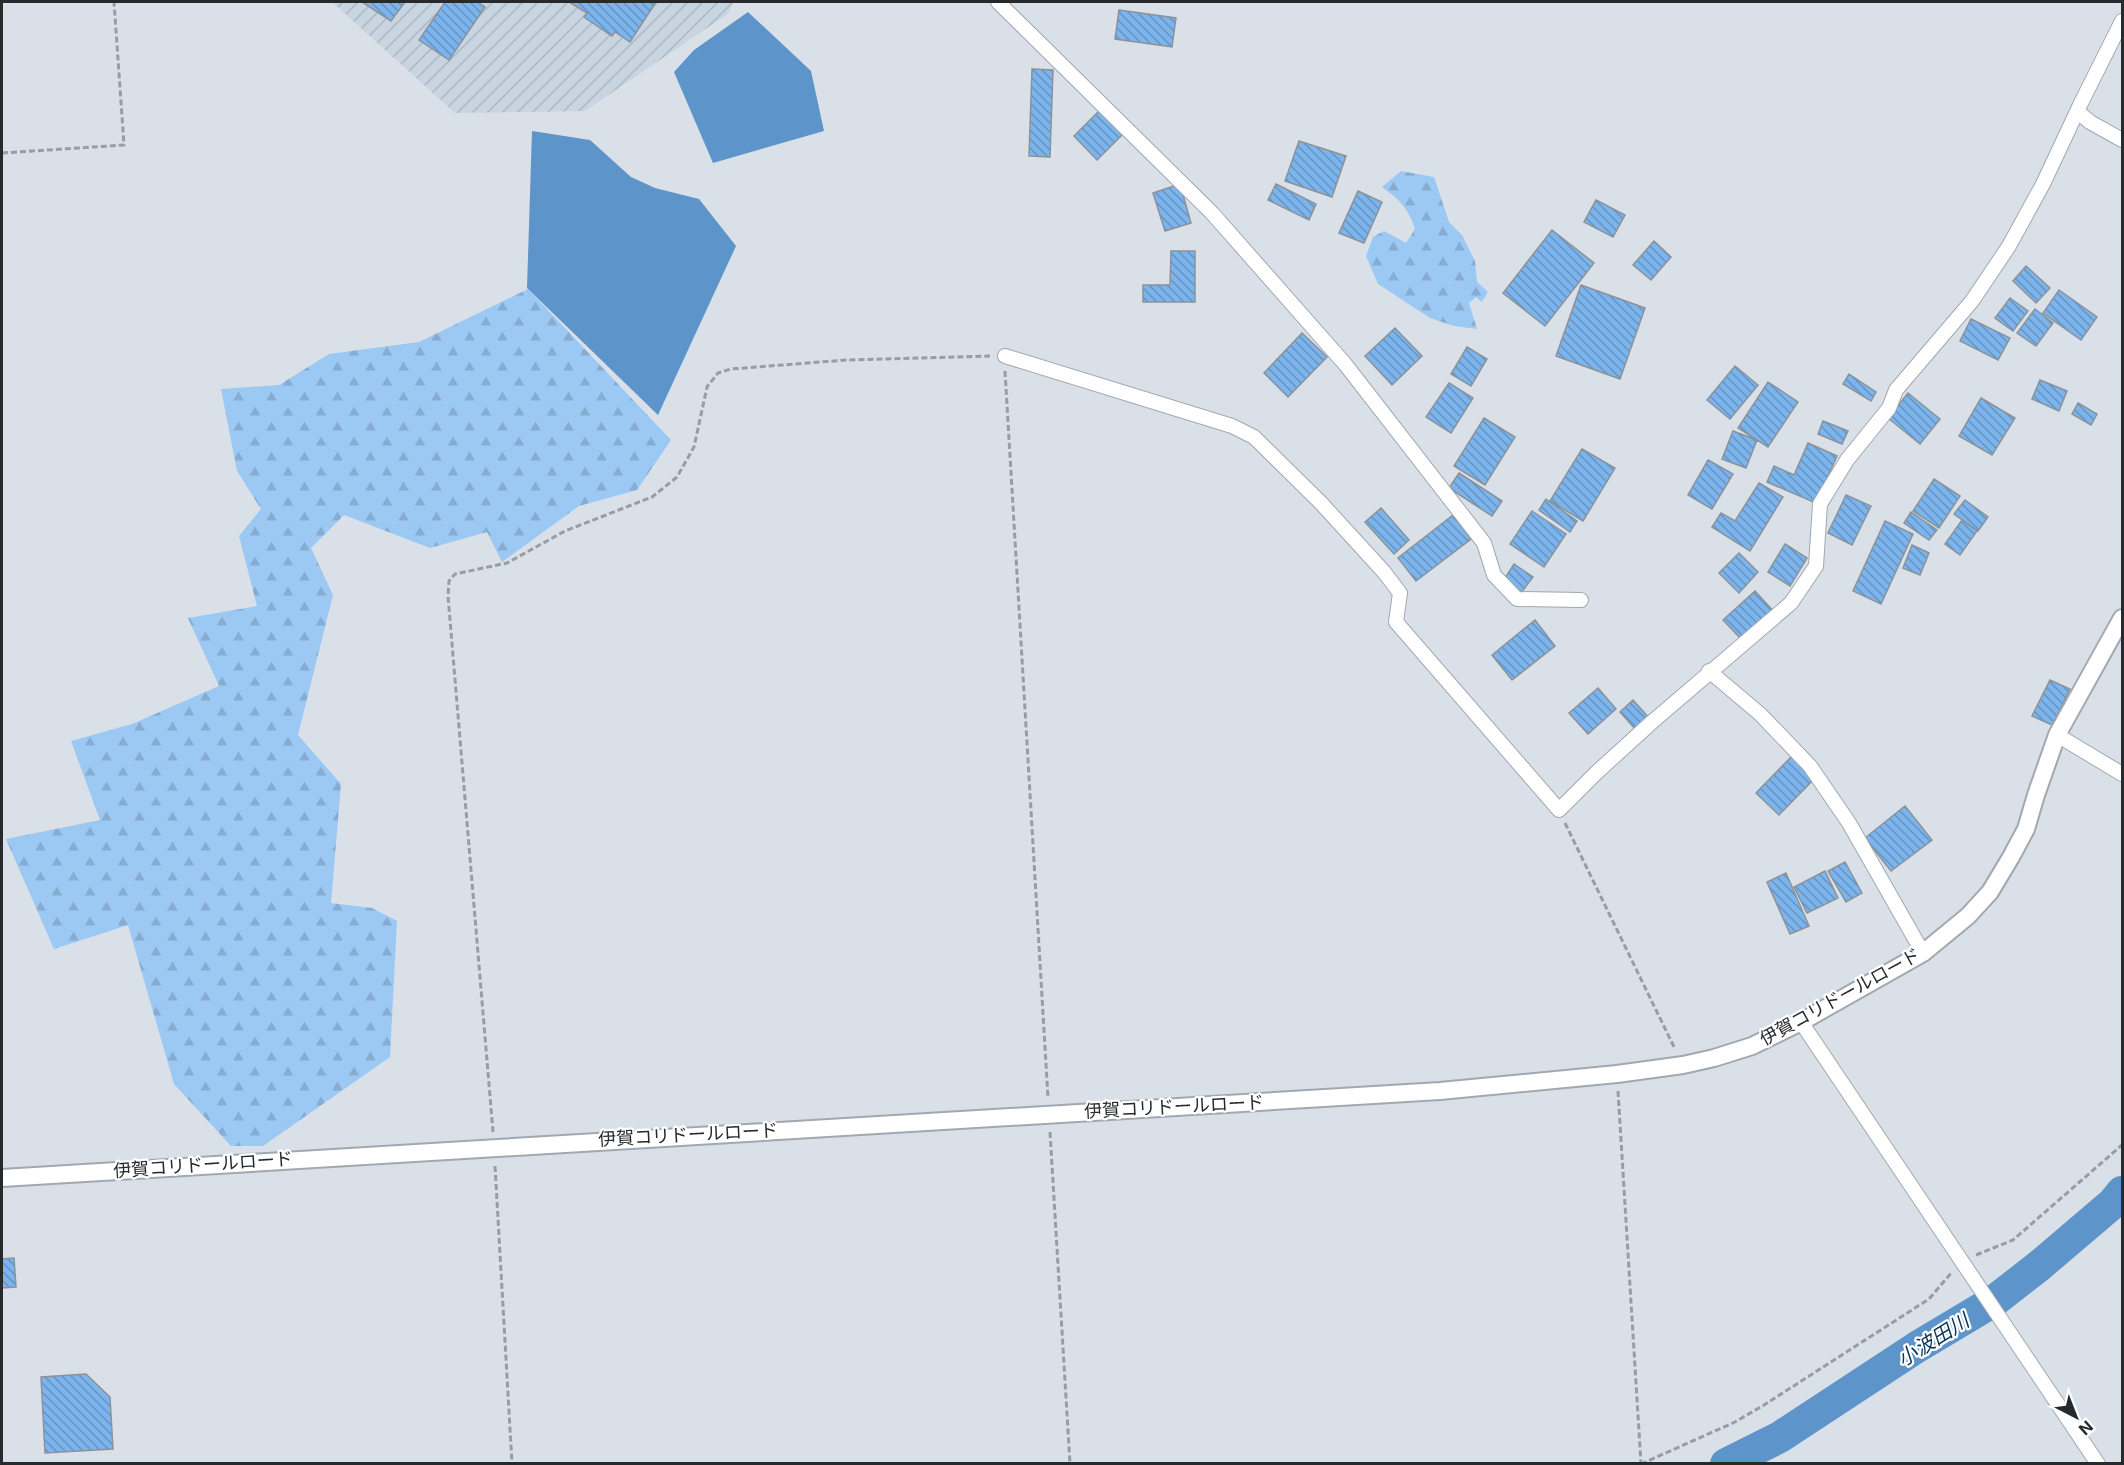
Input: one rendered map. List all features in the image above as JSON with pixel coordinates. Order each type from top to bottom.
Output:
[{"type":"street","points":[[998,2],[1212,213],[1345,363],[1484,543],[1494,575],[1516,599],[1581,600]]},
{"type":"street","points":[[1005,356],[1232,426],[1254,437],[1321,503],[1384,572],[1400,593],[1396,622],[1559,810],[1596,773],[1709,671],[1791,603],[1816,566],[1820,504],[1846,460],[1889,408],[1896,390],[1972,301],[1997,266],[2043,184],[2122,21]]},
{"type":"street","points":[[2078,112],[2090,122],[2122,140]]},
{"type":"street","name":"伊賀コリドールロード","points":[[2,1178],[1440,1091],[1617,1074],[1683,1065],[1714,1058],[1752,1046],[1801,1022],[1923,952],[1968,916],[1990,892],[2026,829],[2057,735],[2122,618]]},
{"type":"street","points":[[1709,671],[1760,714],[1810,766],[1849,823],[1923,952]]},
{"type":"street","points":[[2057,735],[2122,774]]},
{"type":"street","points":[[1801,1022],[2098,1464]]},
{"type":"path","points":[[2,153],[124,145],[114,2]]},
{"type":"path","points":[[512,1464],[494,1147],[448,596],[449,581],[455,574],[461,572],[507,563],[565,531],[652,496],[678,477],[694,447],[707,387],[718,373],[731,369],[846,360],[1005,356],[1070,1464]]},
{"type":"path","points":[[1559,810],[1683,1065]]},
{"type":"path","points":[[1617,1074],[1641,1464],[1735,1422],[1929,1299],[1961,1261],[2013,1240],[2122,1145]]},
{"type":"shaded area","points":[[332,2],[733,2],[729,13],[585,111],[455,113]]},
{"type":"shaded area","points":[[748,12],[811,71],[824,131],[713,163],[674,72],[694,50]]},
{"type":"shaded area","points":[[532,131],[590,140],[631,177],[655,188],[699,199],[736,246],[658,415],[527,288]]},
{"type":"green space","points":[[1401,171],[1434,177],[1449,222],[1462,235],[1475,261],[1477,282],[1488,292],[1482,302],[1476,297],[1469,303],[1477,329],[1454,326],[1430,318],[1378,284],[1366,256],[1373,237],[1384,231],[1406,243],[1415,229],[1403,205],[1382,187]]},
{"type":"green space","points":[[528,289],[671,440],[637,490],[579,506],[502,562],[487,532],[430,548],[344,515],[311,548],[333,595],[298,735],[341,784],[331,903],[372,908],[397,921],[390,1057],[263,1146],[231,1146],[174,1084],[128,925],[54,949],[6,839],[100,820],[71,741],[132,724],[219,686],[188,618],[257,606],[239,536],[261,509],[237,471],[221,389],[279,385],[329,354],[419,342]]},
{"type":"building","points":[[362,2],[405,2],[391,21]]},
{"type":"building","points":[[445,2],[477,2],[485,7],[449,60],[419,40]]},
{"type":"building","points":[[569,2],[656,2],[630,42],[615,32],[612,36],[584,17],[587,13]]},
{"type":"building","points":[[1119,10],[1176,18],[1172,47],[1115,39]]},
{"type":"building","points":[[1032,69],[1053,70],[1050,157],[1029,156]]},
{"type":"building","points":[[1100,110],[1123,134],[1097,160],[1074,136]]},
{"type":"building","points":[[1299,141],[1346,156],[1332,197],[1285,181]]},
{"type":"building","points":[[1180,184],[1191,223],[1165,231],[1153,193]]},
{"type":"building","points":[[1276,184],[1316,204],[1309,220],[1268,200]]},
{"type":"building","points":[[1358,191],[1382,202],[1364,243],[1339,233]]},
{"type":"building","points":[[1596,200],[1625,215],[1613,237],[1584,222]]},
{"type":"building","points":[[1552,230],[1594,263],[1545,326],[1503,293]]},
{"type":"building","points":[[1654,241],[1671,257],[1651,280],[1633,265]]},
{"type":"building","points":[[1171,251],[1195,251],[1195,302],[1143,302],[1143,285],[1170,285]]},
{"type":"building","points":[[2026,266],[2050,288],[2036,303],[2013,281]]},
{"type":"building","points":[[1581,285],[1645,308],[1620,379],[1556,356]]},
{"type":"building","points":[[2059,290],[2097,317],[2081,340],[2043,313]]},
{"type":"building","points":[[2010,298],[2028,311],[2013,331],[1995,318]]},
{"type":"building","points":[[2035,309],[2053,323],[2036,346],[2017,333]]},
{"type":"building","points":[[1971,319],[2010,338],[1998,360],[1960,341]]},
{"type":"building","points":[[1395,328],[1422,356],[1392,385],[1365,356]]},
{"type":"building","points":[[1302,333],[1327,357],[1288,397],[1264,373]]},
{"type":"building","points":[[1467,347],[1487,359],[1471,386],[1451,374]]},
{"type":"building","points":[[1735,366],[1758,385],[1730,419],[1707,400]]},
{"type":"building","points":[[1849,374],[1876,392],[1871,401],[1843,384]]},
{"type":"building","points":[[2040,380],[2067,391],[2059,411],[2032,399]]},
{"type":"building","points":[[1768,382],[1798,402],[1768,447],[1738,428]]},
{"type":"building","points":[[1449,383],[1473,398],[1451,433],[1426,417]]},
{"type":"building","points":[[1908,393],[1940,419],[1920,444],[1888,418]]},
{"type":"building","points":[[1981,398],[2015,418],[1992,455],[1959,436]]},
{"type":"building","points":[[2078,403],[2097,414],[2091,425],[2072,414]]},
{"type":"building","points":[[1484,418],[1515,437],[1485,485],[1454,466]]},
{"type":"building","points":[[1823,421],[1848,431],[1842,444],[1818,434]]},
{"type":"building","points":[[1733,431],[1757,440],[1746,468],[1722,459]]},
{"type":"building","points":[[1808,443],[1837,456],[1816,503],[1767,482],[1774,466],[1794,475]]},
{"type":"building","points":[[1582,449],[1615,468],[1583,521],[1550,501]]},
{"type":"building","points":[[1708,460],[1733,474],[1712,509],[1688,495]]},
{"type":"building","points":[[1459,473],[1502,501],[1492,516],[1449,488]]},
{"type":"building","points":[[1934,479],[1960,496],[1939,528],[1913,511]]},
{"type":"building","points":[[1759,483],[1783,497],[1750,551],[1712,527],[1721,513],[1735,521]]},
{"type":"building","points":[[1846,495],[1871,506],[1852,545],[1828,533]]},
{"type":"building","points":[[1546,499],[1577,521],[1570,532],[1539,510]]},
{"type":"building","points":[[1965,500],[1988,517],[1978,531],[1954,514]]},
{"type":"building","points":[[1381,508],[1409,540],[1394,554],[1365,522]]},
{"type":"building","points":[[1532,511],[1566,534],[1544,567],[1510,544]]},
{"type":"building","points":[[1911,512],[1937,530],[1929,540],[1904,523]]},
{"type":"building","points":[[1453,515],[1471,539],[1416,581],[1398,558]]},
{"type":"building","points":[[1962,520],[1977,531],[1960,555],[1945,544]]},
{"type":"building","points":[[1885,521],[1913,534],[1881,604],[1853,591]]},
{"type":"building","points":[[1785,544],[1807,558],[1790,586],[1768,572]]},
{"type":"building","points":[[1912,545],[1929,553],[1920,575],[1903,568]]},
{"type":"building","points":[[1739,553],[1758,572],[1739,593],[1719,573]]},
{"type":"building","points":[[1514,564],[1533,577],[1521,593],[1503,581]]},
{"type":"building","points":[[1755,591],[1774,612],[1743,641],[1723,620]]},
{"type":"building","points":[[1535,620],[1555,646],[1512,680],[1492,655]]},
{"type":"building","points":[[2050,680],[2070,689],[2052,725],[2032,716]]},
{"type":"building","points":[[1598,688],[1616,709],[1588,734],[1569,713]]},
{"type":"building","points":[[1633,700],[1650,719],[1637,731],[1620,712]]},
{"type":"building","points":[[1792,756],[1815,778],[1779,815],[1756,793]]},
{"type":"building","points":[[1905,806],[1932,840],[1891,871],[1865,838]]},
{"type":"building","points":[[1845,862],[1862,893],[1846,902],[1828,871]]},
{"type":"building","points":[[1825,871],[1838,898],[1807,913],[1794,887]]},
{"type":"building","points":[[1786,873],[1809,926],[1790,934],[1767,882]]},
{"type":"building","points":[[14,1258],[16,1287],[2,1288],[2,1259]]},
{"type":"building","points":[[86,1374],[110,1397],[113,1449],[45,1453],[41,1377]]},
{"type":"waterway","name":"小波田川","points":[[1726,1464],[1780,1437],[1917,1347],[1994,1301],[2113,1203],[2122,1192]]}]
